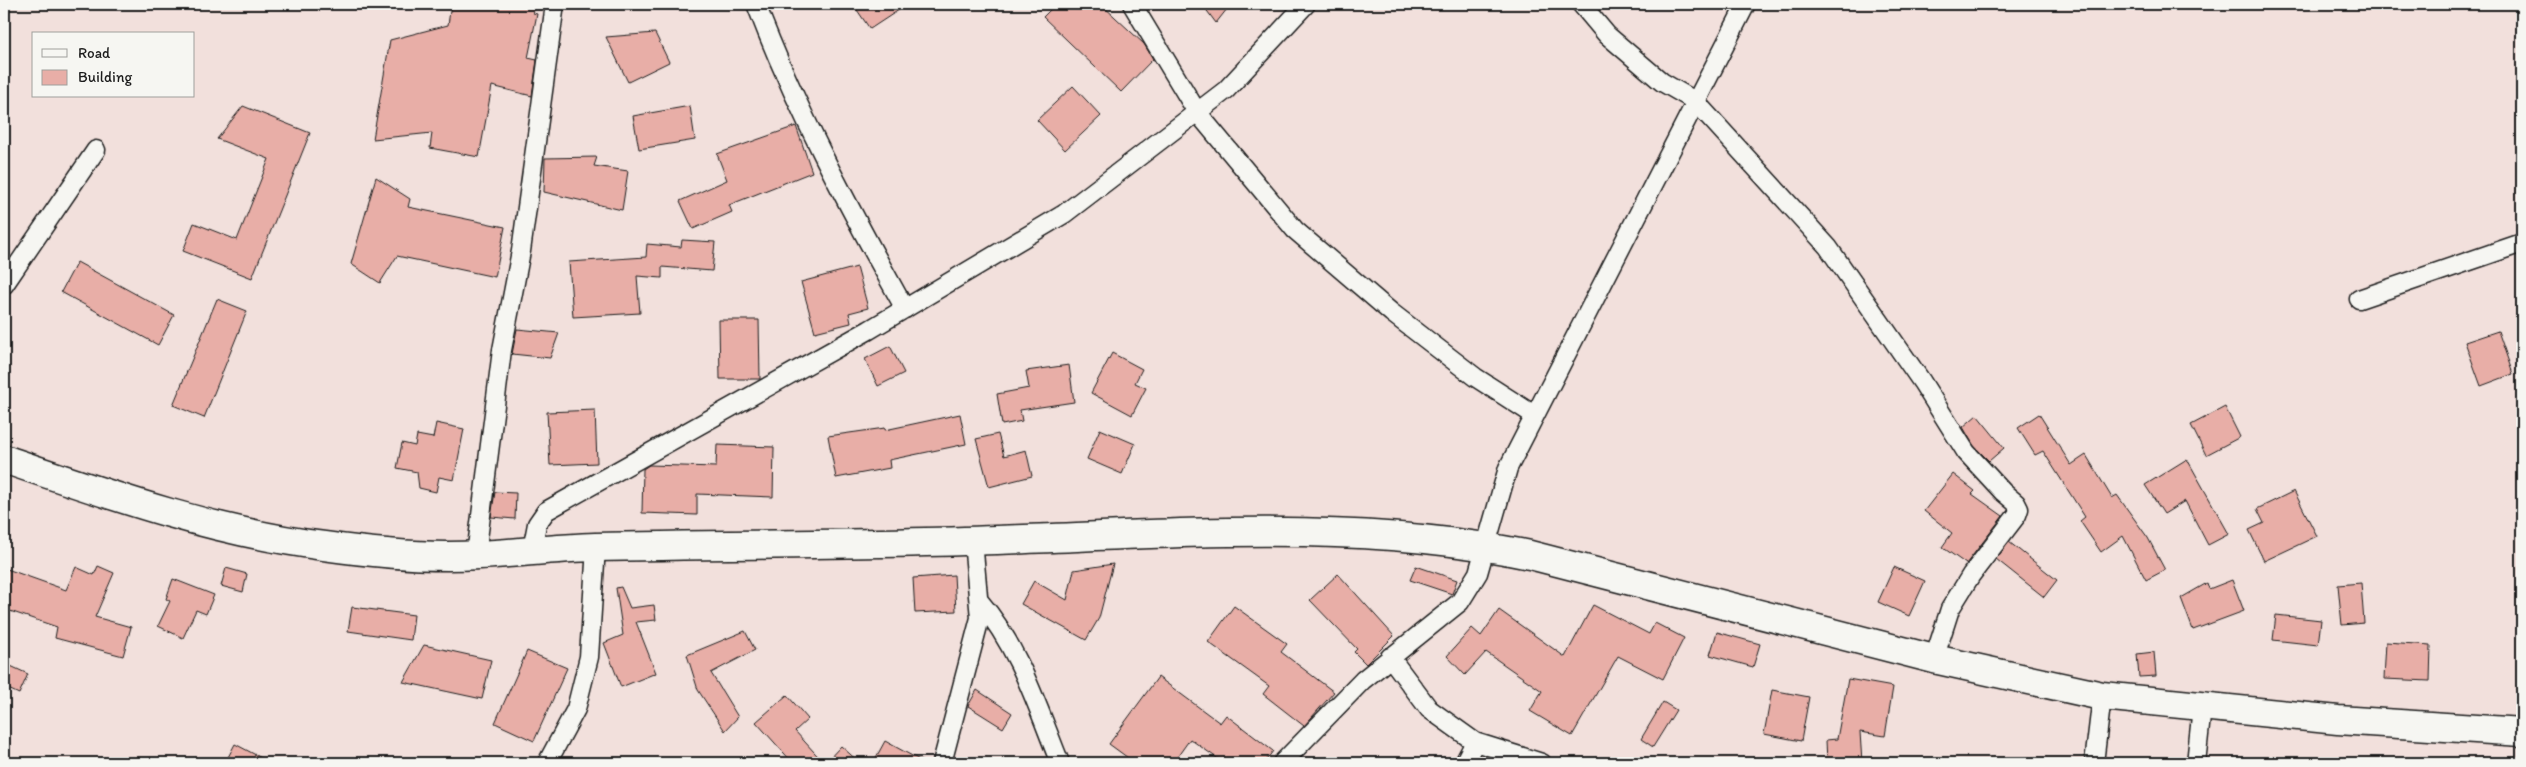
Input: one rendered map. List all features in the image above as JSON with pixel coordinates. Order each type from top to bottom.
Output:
[{"type":"main road","points":[[4,459],[141,506],[239,531],[323,546],[390,552],[476,555],[596,547],[973,541],[1243,531],[1386,535],[1486,546],[1586,569],[1934,658],[2102,696],[2338,720],[2522,732]]},
{"type":"street","points":[[476,555],[502,350],[521,251],[555,4]]},
{"type":"street","points":[[756,4],[780,68],[905,309]]},
{"type":"street","points":[[1132,4],[1197,112],[1295,230],[1392,313],[1475,377],[1534,414]]},
{"type":"street","points":[[532,550],[537,524],[546,512],[905,309],[1064,214],[1226,90],[1306,4]]},
{"type":"street","points":[[1581,4],[1607,35],[1662,82],[1695,101],[1828,248],[1922,382],[1966,452],[2003,492],[2016,503],[2019,509],[2017,515],[1971,575],[1950,609],[1934,658]]},
{"type":"street","points":[[1282,763],[1363,680],[1460,602],[1478,573],[1508,468],[1534,414],[1645,204],[1695,101],[1746,4]]},
{"type":"street","points":[[4,285],[96,150]]},
{"type":"street","points":[[2359,299],[2522,244]]},
{"type":"street","points":[[942,763],[980,618],[973,541]]},
{"type":"street","points":[[547,763],[576,709],[589,657],[596,547]]},
{"type":"street","points":[[980,602],[997,621],[1028,685],[1060,763]]},
{"type":"street","points":[[1390,657],[1429,709],[1475,742],[1542,763]]},
{"type":"street","points":[[2094,763],[2102,696]]},
{"type":"street","points":[[2196,763],[2202,707]]},
{"type":"street","points":[[1464,763],[1475,742]]},
{"type":"building","points":[[451,4],[536,4],[533,13],[537,14],[528,58],[537,60],[532,96],[492,86],[479,157],[430,148],[432,133],[373,139],[390,40],[448,25]]},
{"type":"building","points":[[853,4],[908,4],[870,29]]},
{"type":"building","points":[[1056,4],[1101,4],[1144,44],[1153,59],[1121,92],[1043,17]]},
{"type":"building","points":[[1202,4],[1231,4],[1216,23]]},
{"type":"building","points":[[655,33],[669,62],[628,82],[606,37]]},
{"type":"building","points":[[1073,86],[1101,116],[1065,150],[1037,120]]},
{"type":"building","points":[[243,106],[310,133],[252,278],[183,251],[194,223],[237,240],[269,159],[217,139]]},
{"type":"building","points":[[690,106],[695,140],[639,149],[633,116]]},
{"type":"building","points":[[796,126],[812,172],[729,205],[732,212],[693,229],[680,201],[727,180],[717,154]]},
{"type":"building","points":[[597,157],[594,166],[628,171],[622,210],[544,192],[545,158]]},
{"type":"building","points":[[376,177],[410,199],[408,207],[505,227],[495,277],[397,256],[380,283],[351,264]]},
{"type":"building","points":[[682,240],[715,242],[712,271],[662,267],[662,278],[637,276],[640,313],[573,317],[569,262],[646,257],[647,244],[681,247]]},
{"type":"building","points":[[77,262],[174,315],[158,345],[61,292]]},
{"type":"building","points":[[857,267],[868,308],[849,313],[851,323],[815,332],[801,282]]},
{"type":"building","points":[[217,299],[247,311],[204,418],[173,405]]},
{"type":"building","points":[[719,320],[759,320],[760,379],[720,379]]},
{"type":"building","points":[[517,329],[559,333],[550,358],[512,354]]},
{"type":"building","points":[[2498,331],[2513,374],[2481,386],[2465,342]]},
{"type":"building","points":[[890,346],[904,373],[878,386],[865,359]]},
{"type":"building","points":[[1112,353],[1142,369],[1135,383],[1146,388],[1132,415],[1091,393]]},
{"type":"building","points":[[1069,365],[1074,402],[1020,410],[1022,421],[1002,425],[997,394],[1029,388],[1026,371]]},
{"type":"building","points":[[2225,407],[2240,437],[2206,455],[2191,425]]},
{"type":"building","points":[[595,410],[597,463],[550,465],[547,412]]},
{"type":"building","points":[[960,414],[966,444],[889,460],[890,468],[836,478],[828,436],[885,428],[885,430]]},
{"type":"building","points":[[2039,414],[2071,465],[2086,455],[2112,498],[2117,495],[2148,538],[2165,570],[2146,580],[2123,536],[2101,552],[2080,521],[2085,517],[2043,451],[2035,455],[2018,428]]},
{"type":"building","points":[[1977,415],[2004,448],[1989,461],[1974,446],[1963,427]]},
{"type":"building","points":[[436,423],[464,429],[454,480],[439,477],[436,492],[419,488],[417,472],[397,468],[402,443],[415,446],[417,435],[433,438]]},
{"type":"building","points":[[1100,429],[1135,444],[1122,474],[1087,459]]},
{"type":"building","points":[[998,434],[1004,456],[1026,450],[1032,476],[989,487],[976,439]]},
{"type":"building","points":[[717,445],[774,447],[773,497],[697,494],[697,515],[642,513],[643,469],[649,465],[716,467]]},
{"type":"building","points":[[2187,459],[2229,534],[2208,545],[2185,501],[2164,514],[2145,485]]},
{"type":"building","points":[[1953,474],[1975,491],[1972,494],[2003,516],[1966,564],[1942,547],[1952,533],[1924,511]]},
{"type":"building","points":[[2294,491],[2317,536],[2264,561],[2249,530],[2264,523],[2257,509]]},
{"type":"building","points":[[495,492],[516,493],[515,519],[491,517]]},
{"type":"building","points":[[2009,542],[2057,580],[2044,597],[1996,559]]},
{"type":"building","points":[[1113,564],[1099,618],[1086,640],[1021,604],[1034,581],[1067,600],[1074,570]]},
{"type":"building","points":[[98,566],[114,573],[95,617],[131,627],[123,656],[55,638],[57,627],[4,609],[4,568],[66,590],[76,567],[94,575]]},
{"type":"building","points":[[1416,566],[1457,580],[1452,594],[1410,580]]},
{"type":"building","points":[[1894,567],[1925,581],[1909,616],[1878,602]]},
{"type":"building","points":[[226,568],[247,574],[243,592],[221,586]]},
{"type":"building","points":[[1338,574],[1394,636],[1366,664],[1354,652],[1357,649],[1310,600]]},
{"type":"building","points":[[954,575],[956,611],[915,613],[913,578]]},
{"type":"building","points":[[173,579],[214,595],[206,614],[196,610],[183,638],[158,626],[170,601],[166,599]]},
{"type":"building","points":[[2232,580],[2244,611],[2193,630],[2181,598],[2207,583],[2209,589]]},
{"type":"building","points":[[2361,583],[2364,623],[2342,625],[2338,585]]},
{"type":"building","points":[[621,587],[630,608],[654,605],[656,620],[636,622],[656,673],[621,687],[604,643],[623,635],[616,588]]},
{"type":"building","points":[[1593,605],[1649,634],[1655,623],[1684,638],[1663,679],[1618,656],[1572,736],[1530,711],[1542,691],[1486,652],[1465,675],[1447,656],[1472,628],[1481,636],[1499,610],[1565,657]]},
{"type":"building","points":[[1234,606],[1287,644],[1281,652],[1334,692],[1304,726],[1263,694],[1269,686],[1208,642]]},
{"type":"building","points":[[352,607],[414,615],[411,640],[348,631]]},
{"type":"building","points":[[2276,615],[2321,620],[2318,645],[2273,640]]},
{"type":"building","points":[[745,631],[755,650],[711,673],[738,717],[725,731],[698,690],[687,655]]},
{"type":"building","points":[[1717,632],[1760,644],[1753,667],[1710,655]]},
{"type":"building","points":[[2386,642],[2431,645],[2430,681],[2384,679]]},
{"type":"building","points":[[424,645],[491,660],[482,699],[403,682]]},
{"type":"building","points":[[527,651],[567,668],[534,741],[495,723]]},
{"type":"building","points":[[2154,652],[2156,676],[2139,677],[2137,654]]},
{"type":"building","points":[[4,663],[28,674],[19,694],[4,687]]},
{"type":"building","points":[[1158,677],[1220,723],[1226,715],[1273,751],[1264,763],[1224,763],[1190,739],[1173,763],[1135,763],[1109,744]]},
{"type":"building","points":[[1848,679],[1893,687],[1885,736],[1860,732],[1862,763],[1827,763],[1826,740],[1837,739]]},
{"type":"building","points":[[977,690],[1012,713],[1003,728],[968,706]]},
{"type":"building","points":[[1772,690],[1809,697],[1801,741],[1764,734]]},
{"type":"building","points":[[787,695],[808,719],[795,731],[824,763],[793,763],[756,722]]},
{"type":"building","points":[[1663,702],[1676,710],[1653,747],[1641,739]]},
{"type":"building","points":[[885,741],[925,763],[873,763]]},
{"type":"building","points":[[235,744],[271,763],[225,763]]},
{"type":"building","points":[[841,746],[860,763],[825,763]]}]
